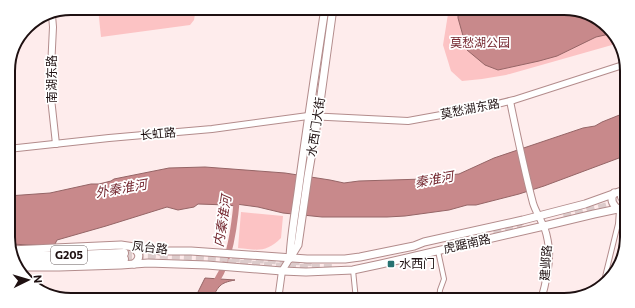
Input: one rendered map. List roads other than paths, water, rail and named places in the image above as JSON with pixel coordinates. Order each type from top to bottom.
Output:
[{"type":"highway","name":"G205","points":[[18,256],[124,256],[60,262],[20,262]]},
{"type":"main road","name":"水西门大街","points":[[294,245],[296,210],[308,116],[324,15]]},
{"type":"main road","name":"水西门大街","points":[[294,245],[318,117],[332,15]]},
{"type":"main road","name":"虎踞南路","points":[[290,258],[307,260],[360,257],[524,220],[584,204],[620,201]]},
{"type":"main road","name":"虎踞南路","points":[[282,271],[317,272],[353,270],[594,214],[620,202]]},
{"type":"main road","name":"凤台路","points":[[16,250],[121,245],[161,251],[192,251],[290,258]]},
{"type":"main road","points":[[290,258],[294,245]]},
{"type":"main road","points":[[131,246],[139,255],[134,264]]},
{"type":"main road","points":[[317,259],[311,264],[317,272]]},
{"type":"main road","name":"凤台路","points":[[23,266],[114,266],[148,263],[207,265],[282,271]]},
{"type":"street","name":"南湖东路","points":[[53,18],[54,27],[50,89],[56,144]]},
{"type":"street","name":"莫愁湖东路","points":[[308,116],[408,121],[510,101],[620,66]]},
{"type":"street","name":"建邺路","points":[[510,101],[518,143],[534,205],[548,238],[546,282],[543,293]]},
{"type":"street","name":"长虹路","points":[[15,148],[212,129],[308,116]]},
{"type":"street","points":[[605,275],[620,215]]},
{"type":"street","points":[[438,251],[444,279],[440,293]]},
{"type":"street","points":[[279,293],[282,271],[290,258]]},
{"type":"street","points":[[353,270],[355,293]]},
{"type":"water","name":"莫愁湖公园","points":[[458,15],[575,16],[592,22],[607,35],[596,37],[557,56],[498,70],[485,65],[467,50]]},
{"type":"water","points":[[620,115],[620,158],[544,186],[476,205],[467,205],[449,210],[405,216],[322,217],[283,213],[236,204],[236,206],[198,204],[194,207],[178,210],[167,207],[57,240],[54,246],[15,244],[15,196],[50,193],[91,184],[99,184],[114,179],[169,168],[205,167],[285,173],[344,183],[359,181],[424,179],[459,174],[494,158],[583,128],[595,126]]},
{"type":"water","points":[[205,278],[235,280],[222,284],[215,293],[198,293]]},
{"type":"waterway","name":"内秦淮河","points":[[213,285],[219,277],[228,256],[235,219],[237,197]]},
{"type":"tunnel","points":[[564,218],[620,203]]},
{"type":"tunnel","points":[[493,230],[522,224]]},
{"type":"tunnel","points":[[124,253],[314,262]]},
{"type":"tunnel","points":[[124,259],[155,260]]},
{"type":"tunnel","points":[[228,263],[299,268],[335,268]]},
{"type":"place","name":"水西门","points":[[391,264]]},
{"type":"water label","name":"秦淮河","points":[[434,179]]},
{"type":"water label","name":"外秦淮河","points":[[121,188]]}]
